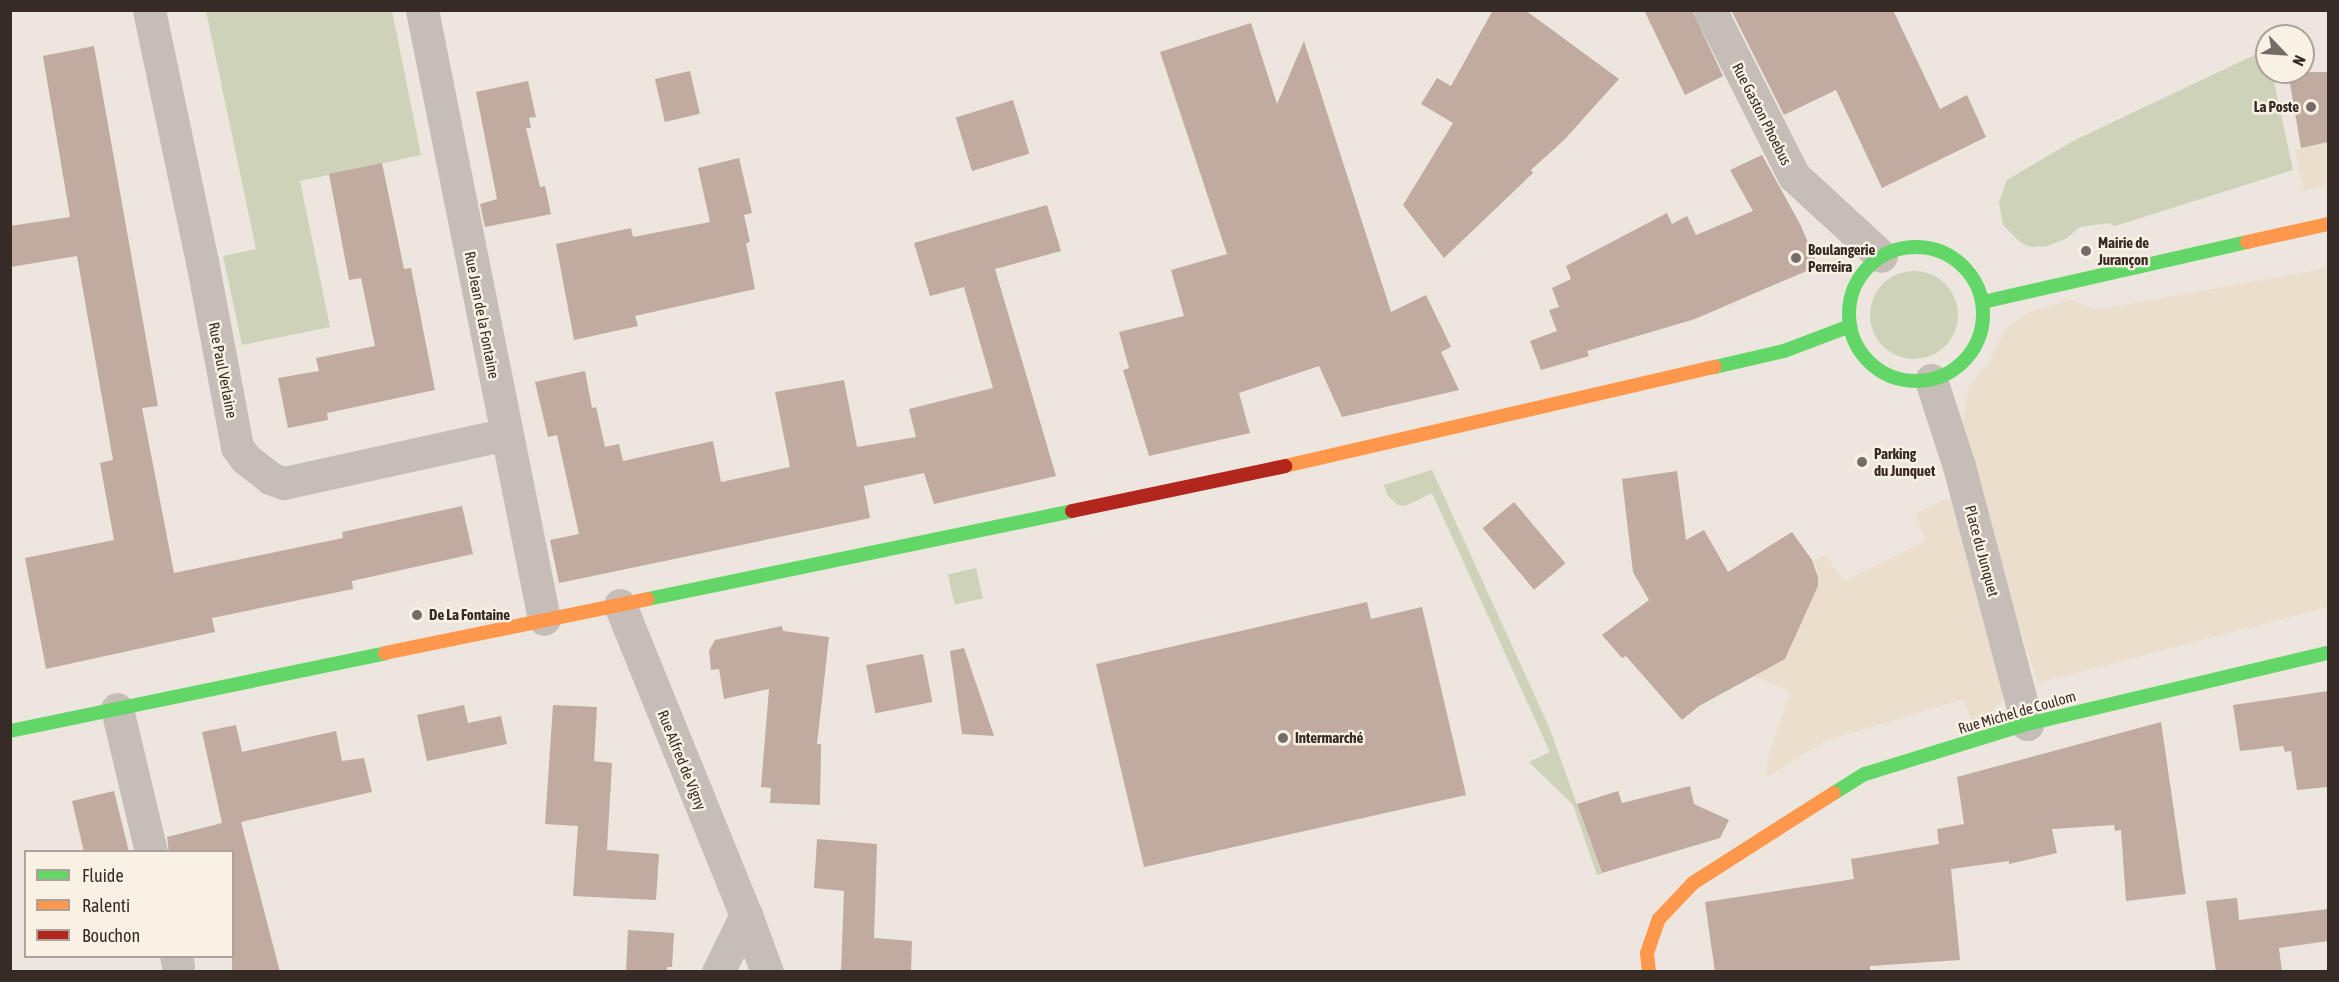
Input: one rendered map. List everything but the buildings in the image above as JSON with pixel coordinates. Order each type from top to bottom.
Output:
[{"type":"street","name":"Rue Paul Verlaine","points":[[149,10],[202,261],[237,447],[246,459],[270,478],[284,483],[506,434]]},
{"type":"street","name":"Rue Jean de la Fontaine","points":[[422,10],[544,619]]},
{"type":"street","name":"Rue Gaston Phoebus","points":[[1710,10],[1794,176],[1881,256]]},
{"type":"street","points":[[1983,302],[2328,224]]},
{"type":"street","points":[[1908,247],[1936,249],[1953,257],[1967,269],[1977,285],[1983,302],[1983,323],[1977,343],[1965,360],[1949,373],[1931,380],[1909,382],[1888,376],[1870,364],[1857,346],[1850,326],[1849,306],[1854,286],[1865,269],[1881,256],[1908,247]]},
{"type":"street","points":[[10,731],[1321,459],[1784,351],[1850,326]]},
{"type":"street","name":"Place du Junquet","points":[[1931,380],[1959,466],[2027,724]]},
{"type":"street","name":"Rue Alfred de Vigny","points":[[620,605],[767,972]]},
{"type":"street","name":"Rue Michel de Coulom","points":[[1649,972],[1647,953],[1659,919],[1694,883],[1865,774],[2027,724],[2328,653]]},
{"type":"street","points":[[117,709],[151,850]]},
{"type":"street","points":[[718,972],[746,915]]},
{"type":"green space","points":[[206,11],[392,11],[421,155],[300,181],[330,327],[242,345],[223,256],[256,249]]},
{"type":"green space","points":[[2255,55],[2255,84],[2275,84],[2293,170],[2115,226],[2108,223],[2080,227],[2067,238],[2048,246],[2030,247],[2020,242],[2003,225],[1999,202],[2007,180],[2073,141]]},
{"type":"green space","points":[[1905,271],[1923,271],[1939,278],[1951,290],[1958,306],[1958,324],[1951,340],[1939,352],[1923,359],[1905,359],[1889,352],[1877,340],[1870,324],[1870,306],[1877,290],[1889,278]]},
{"type":"green space","points":[[1432,470],[1549,727],[1602,874],[1597,875],[1573,805],[1529,762],[1550,752],[1432,493],[1405,506],[1398,505],[1387,495],[1384,485]]},
{"type":"green space","points":[[976,568],[983,598],[955,605],[948,575]]},
{"type":"shaded area","points":[[2328,142],[2328,185],[2304,191],[2295,151]]},
{"type":"shaded area","points":[[2328,268],[2328,607],[2038,683],[2002,573],[1963,423],[1969,386],[1988,364],[2005,329],[2029,312],[2072,300],[2095,310]]},
{"type":"shaded area","points":[[1946,499],[1956,504],[2005,691],[2002,700],[1987,718],[1972,723],[1964,699],[1825,741],[1767,777],[1767,762],[1790,691],[1754,676],[1785,659],[1818,586],[1818,570],[1813,561],[1825,555],[1844,581],[1925,541],[1916,513]]},
{"type":"traffic: fast","points":[[1983,302],[2247,242]]},
{"type":"traffic: fast","points":[[1916,247],[1942,252],[1964,266],[1978,288],[1983,314],[1978,340],[1964,362],[1942,376],[1916,381],[1890,376],[1868,362],[1854,340],[1849,314],[1854,288],[1868,266],[1890,252],[1916,247]]},
{"type":"traffic: fast","points":[[1715,367],[1784,351],[1850,326]]},
{"type":"traffic: fast","points":[[648,599],[1072,511]]},
{"type":"traffic: fast","points":[[10,731],[385,653]]},
{"type":"traffic: fast","points":[[1834,793],[1865,774],[2027,724],[2328,653]]},
{"type":"traffic: slow","points":[[2247,242],[2328,224]]},
{"type":"traffic: slow","points":[[1285,466],[1715,367]]},
{"type":"traffic: slow","points":[[385,653],[648,599]]},
{"type":"traffic: slow","points":[[1649,972],[1647,953],[1659,919],[1693,883],[1834,793]]},
{"type":"traffic: jam","points":[[1072,511],[1285,466]]},
{"type":"place","name":"La Poste","points":[[2311,107]]},
{"type":"place","name":"Mairie de Jurançon","points":[[2086,251]]},
{"type":"place","name":"Boulangerie Perreira","points":[[1796,258]]},
{"type":"place","name":"Parking du Junquet","points":[[1862,462]]},
{"type":"place","name":"De La Fontaine","points":[[417,615]]},
{"type":"place","name":"Intermarché","points":[[1283,738]]}]
